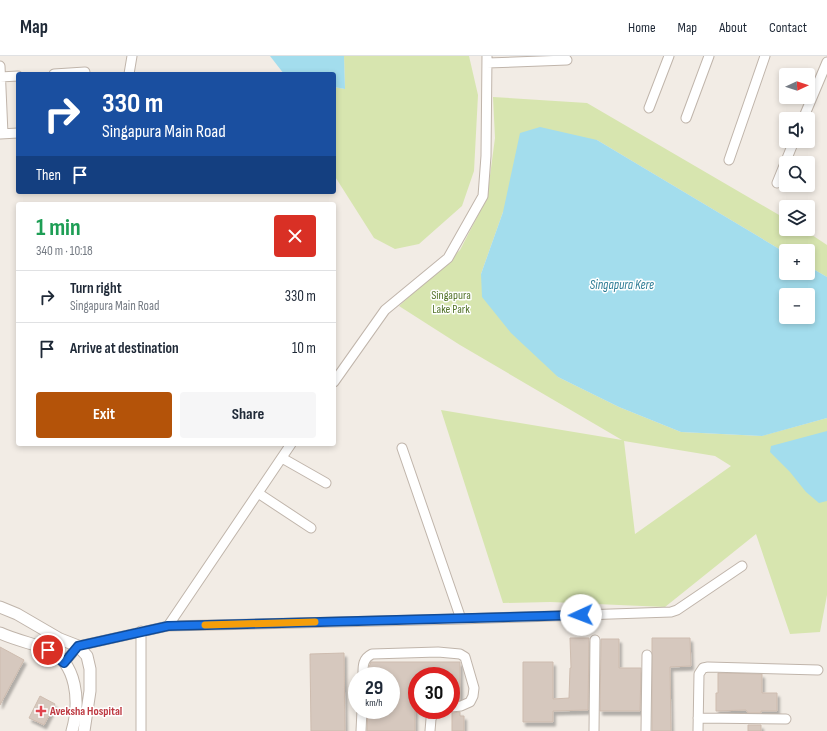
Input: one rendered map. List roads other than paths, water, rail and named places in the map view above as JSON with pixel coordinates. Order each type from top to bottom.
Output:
[{"type":"street","points":[[129,72],[132,56]]},
{"type":"street","points":[[649,108],[669,56]]},
{"type":"street","points":[[686,118],[709,56]]},
{"type":"street","points":[[729,160],[765,56]]},
{"type":"street","points":[[336,379],[385,310],[448,258],[483,196],[486,156],[487,59],[566,60]]},
{"type":"street","points":[[806,112],[827,62]]},
{"type":"street","points":[[0,66],[2,134],[16,133]]},
{"type":"street","points":[[0,77],[16,76]]},
{"type":"street","points":[[777,183],[791,148]]},
{"type":"street","points":[[168,626],[290,446]]},
{"type":"street","points":[[402,448],[461,619]]},
{"type":"street","points":[[282,458],[326,483]]},
{"type":"street","points":[[258,493],[311,528]]},
{"type":"street","points":[[64,663],[78,646],[168,626],[461,619],[674,611],[742,566]]},
{"type":"street","points":[[0,606],[60,639],[78,646],[87,656],[90,670],[90,691],[84,731]]},
{"type":"street","points":[[141,631],[141,731]]},
{"type":"street","points":[[0,633],[12,639],[48,650],[64,663],[71,673],[75,689],[76,706],[72,731]]},
{"type":"street","points":[[594,731],[595,640]]},
{"type":"street","points":[[363,667],[363,663],[367,656],[372,654],[438,652],[460,654],[465,657],[474,688],[473,696],[470,702],[460,706]]},
{"type":"street","points":[[646,731],[647,656]]},
{"type":"street","points":[[698,731],[699,674],[703,668],[818,670]]},
{"type":"street","points":[[698,718],[786,719]]},
{"type":"street","points":[[361,731],[362,719]]},
{"type":"street","points":[[430,731],[431,719]]},
{"type":"water","points":[[270,56],[344,56],[345,89],[336,87],[336,72],[282,72]]},
{"type":"water","name":"Singapura Kere","points":[[540,127],[597,140],[779,249],[779,280],[815,280],[815,270],[827,277],[827,418],[762,436],[681,432],[619,407],[558,377],[511,333],[482,297],[481,274],[503,212],[520,133]]},
{"type":"water","points":[[827,431],[827,501],[819,503],[806,492],[790,472],[770,452],[771,446]]},
{"type":"place","name":"Aveksha Hospital","points":[[41,711]]},
{"type":"park label","name":"Singapura Lake Park","points":[[451,302]]}]
